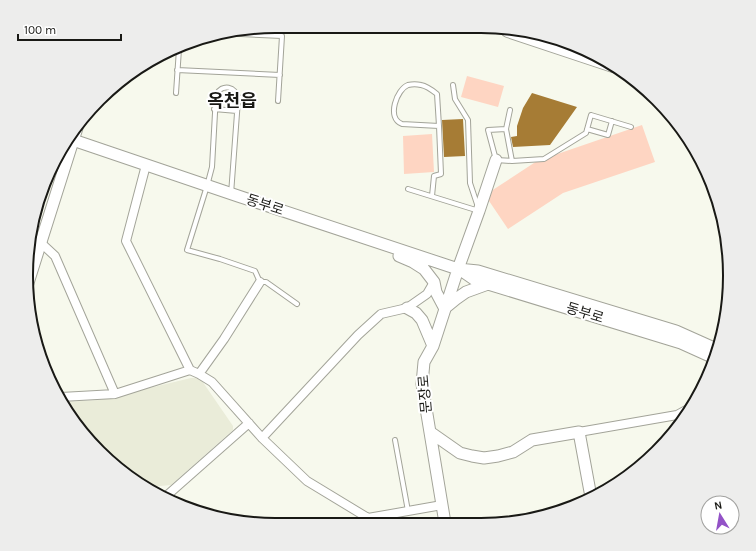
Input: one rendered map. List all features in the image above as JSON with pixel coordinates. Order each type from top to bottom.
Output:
[{"type":"highway","points":[[536,40],[583,56]]},
{"type":"street","name":"동부로","points":[[75,139],[207,186],[393,248],[458,269],[478,271],[676,331],[712,347]]},
{"type":"street","points":[[34,266],[67,150]]},
{"type":"street","name":"문장로","points":[[445,518],[422,384],[424,362],[433,346],[496,160]]},
{"type":"street","points":[[146,165],[126,241],[190,370],[212,382],[262,438],[308,480],[368,518],[442,505]]},
{"type":"street","points":[[41,243],[55,256],[115,394]]},
{"type":"street","points":[[393,248],[393,253],[424,269],[434,282],[436,292],[445,309],[466,292],[488,284]]},
{"type":"street","name":"동부로","points":[[458,269],[475,280],[681,343],[709,356]]},
{"type":"street","points":[[199,374],[260,282]]},
{"type":"street","points":[[262,438],[358,335],[381,314],[407,308],[427,294],[434,282]]},
{"type":"street","points":[[407,308],[416,313],[422,320],[433,346]]},
{"type":"street","points":[[65,397],[115,394],[190,370]]},
{"type":"street","points":[[430,432],[460,454],[484,458],[513,452],[532,440],[676,418]]},
{"type":"street","points":[[169,494],[249,423]]},
{"type":"street","points":[[579,432],[590,492]]},
{"type":"lane","points":[[252,35],[282,36],[278,101]]},
{"type":"lane","points":[[176,93],[179,53]]},
{"type":"lane","points":[[178,70],[280,75]]},
{"type":"lane","points":[[432,196],[434,176],[442,174],[439,126],[437,94],[422,85],[407,85],[402,89],[394,108],[394,114],[399,123],[439,126]]},
{"type":"lane","points":[[453,86],[456,99],[468,120],[470,183],[479,211]]},
{"type":"lane","points":[[231,194],[238,100],[236,93],[232,89],[226,87],[218,90],[216,95],[214,109],[212,167],[187,250],[220,259],[255,272],[260,282],[266,282],[297,304]]},
{"type":"lane","points":[[214,109],[237,112]]},
{"type":"lane","points":[[510,110],[506,129],[512,161]]},
{"type":"lane","points":[[506,129],[488,130],[496,160],[512,161],[544,159],[586,133],[591,115],[630,127]]},
{"type":"lane","points":[[587,129],[608,135],[612,121]]},
{"type":"lane","points":[[408,189],[479,211]]},
{"type":"lane","points":[[395,440],[408,511]]},
{"type":"shaded area","points":[[467,76],[504,86],[498,107],[461,97]]},
{"type":"shaded area","points":[[642,125],[655,162],[563,193],[508,229],[485,195],[537,161]]},
{"type":"shaded area","points":[[432,134],[434,172],[404,174],[403,136]]},
{"type":"shaded area","points":[[191,378],[200,378],[233,426],[233,430],[171,485],[155,487],[128,468],[104,447],[83,423],[68,402],[99,400]]},
{"type":"building","points":[[532,93],[577,107],[550,145],[513,147],[511,137],[517,136],[517,126],[523,108]]},
{"type":"building","points":[[463,119],[465,156],[444,157],[442,120]]},
{"type":"district","name":"옥천읍","points":[[232,101]]}]
